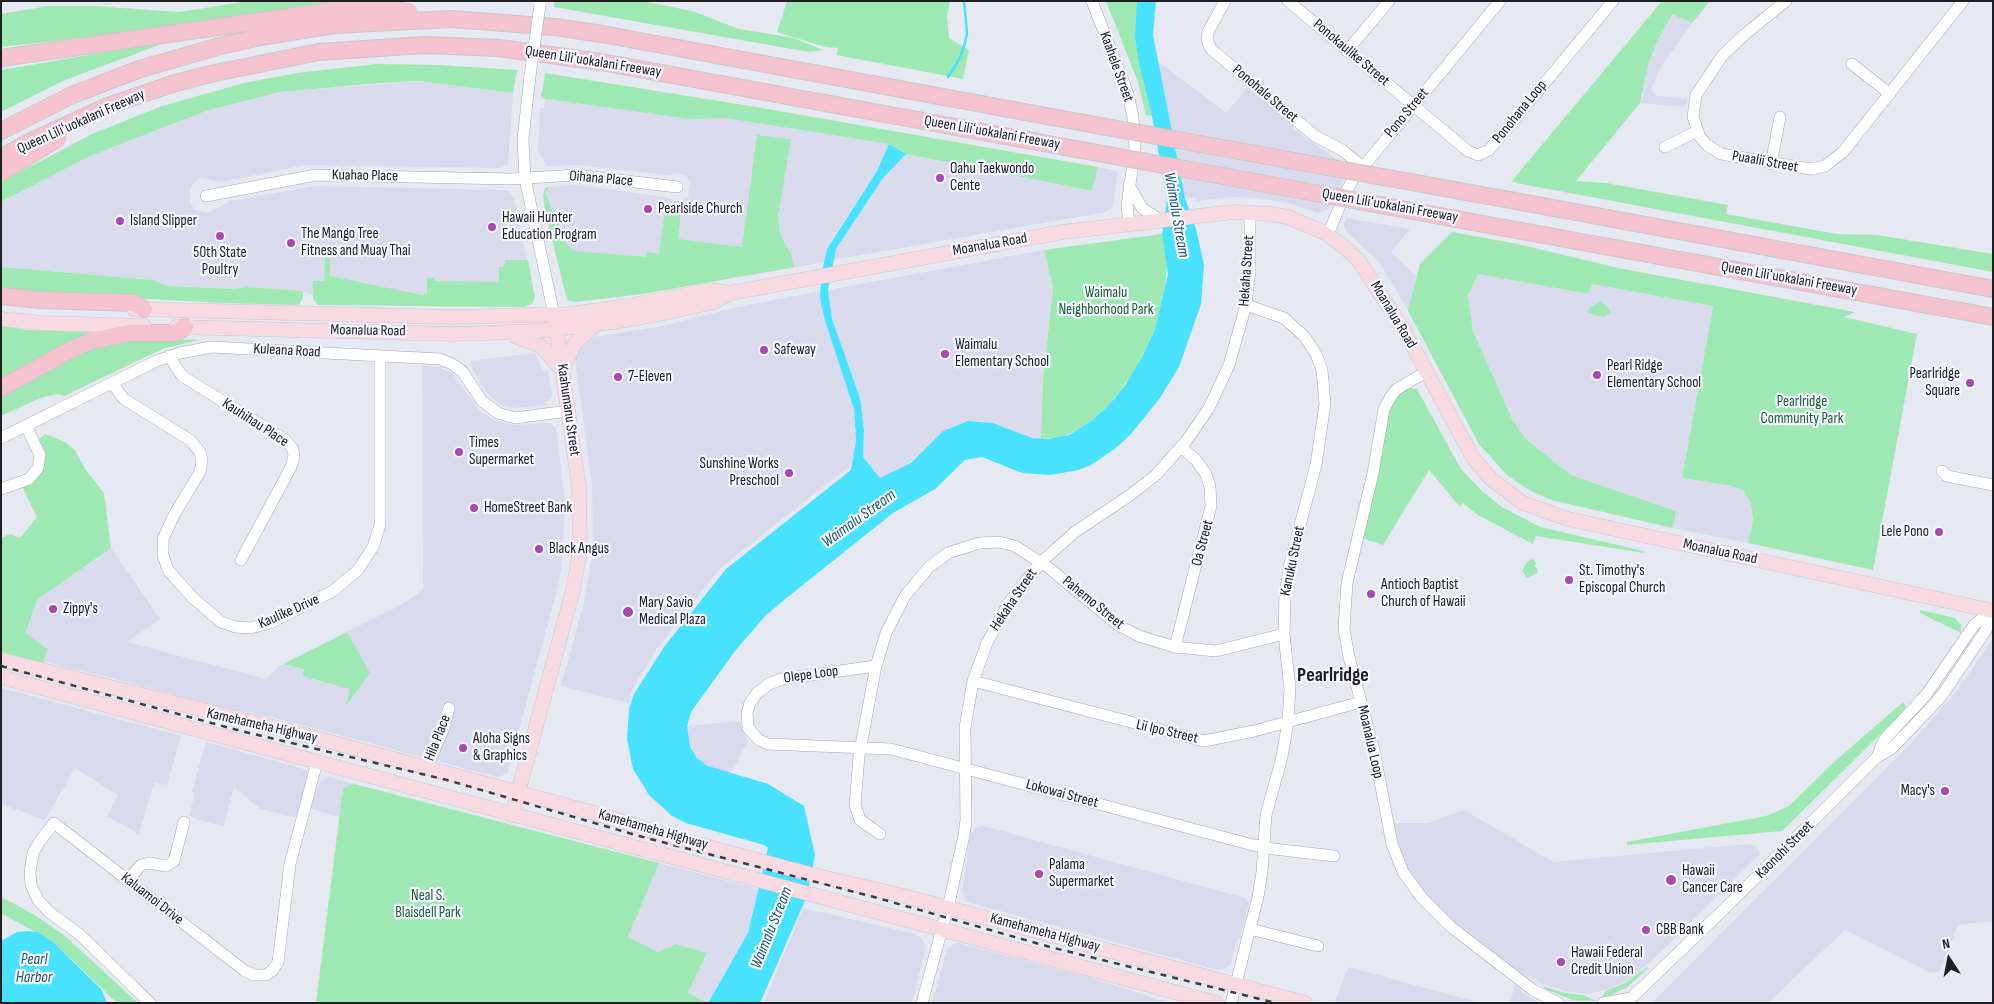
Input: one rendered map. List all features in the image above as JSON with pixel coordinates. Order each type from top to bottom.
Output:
[{"type":"highway","points":[[1,58],[344,10],[391,10],[452,19]]},
{"type":"highway","name":"Queen Liliʻuokalani Freeway","points":[[1,131],[70,96],[123,76],[220,46],[260,37],[334,25],[452,19],[555,27],[602,34],[1993,289]]},
{"type":"highway","name":"Queen Liliʻuokalani Freeway","points":[[1,158],[27,143],[108,106],[172,84],[287,57],[378,46],[498,48],[601,62],[1993,317]]},
{"type":"highway","points":[[1,173],[108,106]]},
{"type":"highway","points":[[1,296],[41,300],[134,303],[144,309]]},
{"type":"highway","points":[[1,388],[70,350],[91,341],[130,332],[176,332],[185,327]]},
{"type":"main road","name":"Moanalua Road","points":[[1,319],[42,323],[500,333],[556,329],[595,325],[714,302],[730,293],[1037,236],[1160,220],[1250,212],[1288,218],[1328,235],[1351,252],[1366,271],[1404,330],[1463,442],[1482,469],[1512,497],[1535,509],[1568,519],[1993,611]]},
{"type":"main road","name":"Moanalua Road","points":[[1,302],[38,306],[450,317],[554,315],[622,307],[711,290],[730,293]]},
{"type":"main road","name":"Kaahumanu Street","points":[[512,815],[577,572],[580,502],[554,315]]},
{"type":"main road","points":[[500,333],[538,344],[563,370],[575,343],[595,325]]},
{"type":"main road","name":"Kamehameha Highway","points":[[1,660],[277,728],[813,875],[948,907],[1305,1003]]},
{"type":"main road","name":"Kamehameha Highway","points":[[1,677],[512,815],[757,878],[942,930],[1216,1003]]},
{"type":"street","name":"Kaahele Street","points":[[1092,1],[1131,107],[1134,149],[1127,206],[1129,224]]},
{"type":"street","name":"Ponohale Street","points":[[1225,1],[1208,32],[1207,40],[1211,49],[1315,136],[1342,150],[1363,167]]},
{"type":"street","name":"Ponokaulike Street","points":[[1288,1],[1413,106]]},
{"type":"street","points":[[1347,51],[1389,1]]},
{"type":"street","name":"Pono Street","points":[[1328,235],[1345,193],[1363,167],[1500,1]]},
{"type":"street","name":"Ponohana Loop","points":[[1413,106],[1470,152],[1476,154],[1485,153],[1613,1]]},
{"type":"street","points":[[1665,147],[1697,131],[1693,117],[1693,104],[1696,95],[1714,67],[1732,45],[1786,1]]},
{"type":"street","name":"Puaalii Street","points":[[1697,131],[1707,146],[1721,154],[1811,170],[1832,162],[1843,152],[1964,1]]},
{"type":"street","name":"Kaahumanu Street","points":[[540,3],[523,139],[525,178],[554,315]]},
{"type":"street","points":[[1852,64],[1890,94]]},
{"type":"street","points":[[1771,164],[1780,117]]},
{"type":"street","name":"Kuahao Place","points":[[206,196],[316,175],[525,178]]},
{"type":"street","name":"Oihana Place","points":[[525,178],[576,175],[677,188]]},
{"type":"street","points":[[1130,185],[1142,208],[1160,220]]},
{"type":"street","name":"Hekaha Street","points":[[922,1003],[948,907],[966,820],[964,728],[973,681],[982,654],[999,619],[1016,591],[1041,562],[1075,532],[1143,485],[1181,447],[1200,421],[1223,380],[1236,346],[1246,305],[1250,271],[1250,212]]},
{"type":"street","name":"Kanuku Street","points":[[1231,1003],[1260,886],[1267,806],[1282,757],[1288,721],[1290,690],[1284,634],[1284,602],[1287,576],[1319,446],[1325,404],[1324,379],[1316,354],[1298,329],[1276,314],[1246,305]]},
{"type":"street","name":"Kuleana Road","points":[[1,438],[168,356],[195,349],[223,347],[435,358],[452,364],[462,371],[486,406],[503,415],[520,417],[568,411]]},
{"type":"street","name":"Kauhihau Place","points":[[168,356],[182,376],[284,439],[293,449],[294,456],[291,466],[241,560]]},
{"type":"street","name":"Kaulike Drive","points":[[112,383],[124,399],[190,440],[200,452],[202,461],[200,472],[174,514],[163,538],[163,555],[168,570],[194,598],[221,622],[236,627],[251,628],[270,623],[333,591],[358,570],[373,547],[380,525],[380,356]]},
{"type":"street","name":"Moanalua Loop","points":[[1426,372],[1397,389],[1386,404],[1373,473],[1349,570],[1345,599],[1344,629],[1348,658],[1374,750],[1392,844],[1407,878],[1422,898],[1452,927],[1533,990],[1558,1003]]},
{"type":"street","points":[[1,489],[29,479],[38,468],[40,455],[26,426]]},
{"type":"street","name":"Oa Street","points":[[1175,647],[1211,506],[1210,487],[1206,474],[1196,460],[1181,447]]},
{"type":"street","points":[[1942,471],[1947,476],[1993,485]]},
{"type":"street","name":"Pahemo Street","points":[[880,834],[860,820],[856,809],[860,747],[876,666],[886,632],[905,596],[929,567],[948,553],[969,545],[999,542],[1022,549],[1041,562],[1118,625],[1139,636],[1175,647],[1216,651],[1284,634]]},
{"type":"street","name":"Kaonohi Street","points":[[1628,1000],[1719,914],[1877,757],[1901,739],[1943,694],[1986,630],[1993,611]]},
{"type":"street","name":"Olepe Loop","points":[[860,747],[768,744],[758,740],[751,732],[747,713],[757,692],[775,681],[876,666]]},
{"type":"street","name":"Lii Ipo Street","points":[[973,681],[1199,740],[1216,740],[1361,702]]},
{"type":"street","name":"Hila Place","points":[[426,768],[443,730],[449,708]]},
{"type":"street","name":"Lokowai Street","points":[[860,747],[909,753],[1263,847],[1334,856]]},
{"type":"street","name":"Kaluamoi Drive","points":[[150,1003],[79,934],[42,906],[32,885],[31,860],[36,847],[54,823],[246,971],[257,976],[270,973],[278,962],[290,864],[318,762]]},
{"type":"street","points":[[127,880],[141,865],[148,863],[166,866],[174,861],[184,822]]},
{"type":"street","points":[[1250,929],[1318,946]]},
{"type":"street","points":[[1603,1003],[1628,1000]]},
{"type":"shaded area","points":[[1672,13],[1692,23],[1662,65],[1651,89],[1654,95],[1687,99],[1685,107],[1641,103],[1648,65]]},
{"type":"shaded area","points":[[1158,61],[1226,113],[1248,87],[1295,124],[1292,128],[1346,166],[1346,175],[1328,210],[1317,213],[1292,204],[1257,198],[1234,197],[1196,201],[1195,197],[1185,198]]},
{"type":"shaded area","points":[[419,81],[513,93],[508,164],[500,168],[305,165],[221,182],[201,178],[190,188],[190,203],[196,211],[208,213],[230,201],[315,186],[508,190],[514,199],[535,298],[521,291],[427,293],[422,295],[328,300],[303,291],[247,287],[234,289],[168,286],[153,280],[1,267],[1,202],[90,156],[206,111],[280,92]]},
{"type":"shaded area","points":[[546,98],[689,119],[725,118],[889,144],[877,171],[832,239],[824,262],[754,275],[584,286],[545,192],[550,187],[571,185],[594,187],[664,197],[679,202],[688,197],[690,184],[686,176],[679,173],[666,175],[579,165],[547,166],[538,152],[540,108],[544,108]]},
{"type":"shaded area","points":[[906,154],[1091,191],[1098,167],[1118,171],[1113,207],[1106,212],[833,260],[836,249],[883,178]]},
{"type":"shaded area","points":[[1346,218],[1410,229],[1391,252],[1416,276],[1414,292],[1408,311],[1380,263],[1345,230]]},
{"type":"shaded area","name":"Waimalu Elementary School","points":[[1044,250],[1053,288],[1043,379],[1041,439],[1026,436],[993,423],[968,421],[943,431],[906,466],[880,478],[863,457],[864,429],[860,398],[832,319],[828,290]]},
{"type":"shaded area","name":"Pearl Ridge Elementary School","points":[[1478,274],[1589,294],[1592,284],[1713,306],[1682,478],[1732,486],[1743,490],[1751,504],[1753,520],[1748,543],[1673,528],[1676,511],[1571,475],[1525,438],[1512,419],[1473,331],[1468,296]]},
{"type":"shaded area","points":[[820,291],[825,321],[854,409],[856,440],[852,464],[719,569],[656,650],[632,690],[629,703],[561,686],[584,602],[593,550],[592,485],[575,359],[577,350],[593,337],[657,327],[734,308]]},
{"type":"shaded area","points":[[535,353],[543,371],[548,370],[552,395],[545,405],[516,408],[501,405],[487,393],[472,369],[471,361]]},
{"type":"shaded area","points":[[422,365],[439,367],[452,373],[480,411],[496,421],[515,425],[550,423],[556,428],[565,502],[562,564],[557,590],[507,774],[497,777],[275,718],[222,707],[49,662],[44,663],[47,649],[26,634],[37,600],[111,548],[160,619],[127,642],[266,679],[279,666],[397,607],[423,590]]},
{"type":"shaded area","points":[[1993,639],[1993,921],[1958,925],[1939,972],[1931,973],[1845,930],[1768,1003],[1652,1003],[1913,741],[1955,693]]},
{"type":"shaded area","points":[[1,688],[181,736],[167,785],[154,782],[139,834],[107,816],[118,795],[75,768],[45,820],[1,804]]},
{"type":"shaded area","points":[[739,721],[748,741],[730,774],[708,766],[697,758],[688,741],[687,726]]},
{"type":"shaded area","points":[[206,742],[307,770],[308,781],[299,818],[260,809],[234,787],[224,826],[199,820],[189,815],[195,793],[192,792]]},
{"type":"shaded area","points":[[329,777],[354,784],[343,788],[340,817],[309,808],[320,782]]},
{"type":"shaded area","points":[[1464,810],[1553,862],[1748,844],[1756,846],[1760,854],[1656,957],[1629,980],[1606,990],[1585,994],[1542,984],[1530,975],[1527,979],[1502,962],[1446,916],[1418,885],[1406,868],[1395,834],[1394,823],[1428,823]]},
{"type":"shaded area","points":[[983,826],[1245,898],[1249,904],[1240,939],[1238,938],[1230,965],[1225,969],[1218,970],[967,902],[962,892],[970,834],[975,828]]},
{"type":"shaded area","points":[[659,863],[758,889],[748,933],[708,1002],[688,993],[707,953],[676,944],[658,952],[628,937]]},
{"type":"shaded area","points":[[803,908],[915,934],[922,938],[926,947],[912,1003],[764,1003]]},
{"type":"shaded area","points":[[959,943],[1091,978],[1169,1003],[932,1003],[947,949]]},
{"type":"shaded area","points":[[1348,967],[1480,1003],[1343,1003],[1335,1001]]},
{"type":"shaded area","points":[[1515,985],[1522,992],[1539,1003],[1510,1003]]},
{"type":"green space","points":[[249,1],[346,1],[115,34],[1,47],[1,14],[48,6],[94,6],[179,12]]},
{"type":"green space","points":[[555,1],[642,1],[692,11],[739,29],[794,38],[823,50],[809,52],[554,7]]},
{"type":"green space","points":[[787,1],[950,1],[947,15],[949,38],[969,50],[963,79],[837,55],[838,48],[825,47],[777,32]]},
{"type":"green space","points":[[1106,1],[1137,1],[1139,64],[1152,116],[1146,115],[1138,82]]},
{"type":"green space","points":[[1662,1],[1710,1],[1692,23],[1672,14],[1657,42],[1648,65],[1640,103],[1576,181],[1606,183],[1728,205],[1726,214],[1837,234],[1877,235],[1993,254],[1993,272],[1511,182]]},
{"type":"green space","points":[[159,43],[159,45],[65,80],[1,112],[1,70]]},
{"type":"green space","points":[[377,64],[440,65],[517,70],[513,93],[419,81],[280,92],[206,111],[90,156],[1,202],[1,182],[92,134],[162,106],[244,83],[297,73]]},
{"type":"green space","points":[[545,73],[756,107],[1098,167],[1092,191],[906,154],[889,144],[725,118],[689,119],[541,98]]},
{"type":"green space","points":[[757,135],[791,139],[778,216],[780,234],[791,254],[794,267],[643,294],[575,302],[567,300],[545,211],[543,195],[545,188],[550,187],[545,192],[566,243],[573,251],[646,257],[647,252],[659,254],[665,210],[673,211],[675,201],[682,201],[678,239],[742,247]]},
{"type":"green space","name":"Pearlridge Community Park","points":[[1452,232],[1518,244],[1618,268],[1855,312],[1844,317],[1917,334],[1873,570],[1748,543],[1753,520],[1751,504],[1743,490],[1732,486],[1682,478],[1713,306],[1592,284],[1589,294],[1478,274],[1468,296],[1473,331],[1512,419],[1525,438],[1571,475],[1676,511],[1673,528],[1551,500],[1529,490],[1508,476],[1479,444],[1408,311],[1420,264]]},
{"type":"green space","name":"Waimalu Neighborhood Park","points":[[1162,234],[1167,266],[1165,293],[1155,329],[1135,371],[1108,406],[1084,427],[1062,437],[1041,439],[1043,379],[1053,288],[1044,250]]},
{"type":"green space","points":[[325,258],[330,258],[330,276],[422,295],[427,293],[427,278],[434,278],[434,281],[499,282],[499,267],[504,267],[505,260],[528,260],[535,298],[532,304],[524,307],[318,305],[313,299],[313,281],[324,281]]},
{"type":"green space","points":[[1,267],[153,280],[168,286],[234,289],[247,287],[303,291],[303,298],[299,304],[295,305],[1,291]]},
{"type":"green space","points":[[1601,301],[1610,310],[1610,313],[1603,317],[1588,313],[1589,308]]},
{"type":"green space","points":[[1,326],[26,330],[90,332],[1,379]]},
{"type":"green space","points":[[143,339],[199,340],[162,349],[64,396],[58,394],[40,398],[1,416],[1,396],[75,356],[100,346]]},
{"type":"green space","points":[[1409,388],[1417,389],[1461,469],[1483,492],[1502,507],[1540,527],[1644,551],[1644,553],[1536,536],[1533,544],[1478,515],[1463,503],[1460,507],[1429,470],[1383,545],[1361,538],[1389,408],[1399,394]]},
{"type":"green space","points":[[45,434],[65,442],[75,450],[85,469],[104,493],[111,548],[37,600],[26,633],[47,649],[44,663],[1,652],[1,538],[10,534],[20,538],[37,517],[22,486],[29,483],[38,440]]},
{"type":"green space","points":[[1533,559],[1536,563],[1534,566],[1538,569],[1537,573],[1527,578],[1522,571],[1528,561]]},
{"type":"green space","points":[[1920,610],[1955,618],[1961,625],[1961,633],[1920,613]]},
{"type":"green space","points":[[347,632],[370,673],[346,706],[350,689],[302,676],[304,669],[283,664]]},
{"type":"green space","points":[[1903,702],[1906,706],[1902,713],[1782,831],[1627,845],[1627,842],[1766,816],[1789,806],[1834,762]]},
{"type":"green space","name":"Neal S. Blaisdell Park","points":[[354,784],[659,863],[628,937],[658,952],[676,944],[707,953],[688,993],[708,1003],[316,1003],[343,788]]},
{"type":"green space","points":[[1,897],[35,915],[64,935],[138,1003],[117,1003],[65,953],[37,933],[1,913]]},
{"type":"green space","points":[[1647,967],[1626,988],[1600,1000],[1606,991],[1627,982]]},
{"type":"green space","points":[[1543,986],[1565,993],[1584,995],[1596,1001],[1573,1000],[1547,990]]},
{"type":"water","name":"Waimalu Stream","points":[[1137,1],[1156,1],[1153,35],[1185,198],[1196,229],[1204,265],[1201,304],[1179,367],[1160,398],[1131,434],[1116,448],[1091,465],[1078,470],[1050,475],[1022,473],[982,457],[965,460],[935,489],[893,513],[766,615],[735,651],[691,712],[687,726],[690,747],[697,758],[708,766],[768,784],[804,806],[815,855],[807,896],[760,1003],[708,1003],[748,933],[768,848],[764,845],[686,823],[672,816],[649,795],[633,769],[627,739],[629,709],[634,694],[664,647],[726,569],[851,470],[856,440],[854,409],[825,321],[820,298],[821,276],[827,249],[877,171],[889,144],[906,154],[883,178],[836,249],[828,290],[832,319],[860,398],[864,429],[863,457],[880,478],[911,463],[943,431],[968,421],[993,423],[1032,438],[1048,439],[1069,435],[1090,422],[1108,406],[1126,384],[1142,357],[1155,329],[1168,275],[1162,234],[1167,200],[1152,116],[1139,64],[1135,36]]},
{"type":"water","name":"Pearl Harbor","points":[[17,932],[38,932],[55,944],[101,989],[107,1003],[1,1003],[1,941]]},
{"type":"waterway","points":[[948,77],[960,58],[965,43],[967,33],[964,1]]},
{"type":"railway","points":[[1,666],[241,731],[447,780],[639,836],[874,897],[1050,947],[1276,1003]]},
{"type":"place","name":"Oahu Taekwondo Cente","points":[[940,178]]},
{"type":"place","name":"Pearlside Church","points":[[648,209]]},
{"type":"place","name":"Island Slipper","points":[[120,221]]},
{"type":"place","name":"Hawaii Hunter Education Program","points":[[492,227]]},
{"type":"place","name":"50th State Poultry","points":[[220,236]]},
{"type":"place","name":"The Mango Tree Fitness and Muay Thai","points":[[291,243]]},
{"type":"place","name":"Safeway","points":[[764,350]]},
{"type":"place","name":"Waimalu Elementary School","points":[[945,354]]},
{"type":"place","name":"Pearl Ridge Elementary School","points":[[1597,375]]},
{"type":"place","name":"7-Eleven","points":[[618,377]]},
{"type":"place","name":"Pearlridge Square","points":[[1970,383]]},
{"type":"place","name":"Times Supermarket","points":[[459,452]]},
{"type":"place","name":"Sunshine Works Preschool","points":[[789,473]]},
{"type":"place","name":"HomeStreet Bank","points":[[474,508]]},
{"type":"place","name":"Lele Pono","points":[[1939,532]]},
{"type":"place","name":"Black Angus","points":[[539,549]]},
{"type":"place","name":"St. Timothy's Episcopal Church","points":[[1569,580]]},
{"type":"place","name":"Antioch Baptist Church of Hawaii","points":[[1371,594]]},
{"type":"place","name":"Zippy's","points":[[53,609]]},
{"type":"place","name":"Mary Savio Medical Plaza","points":[[628,612]]},
{"type":"place","name":"Aloha Signs & Graphics","points":[[463,748]]},
{"type":"place","name":"Macy's","points":[[1945,791]]},
{"type":"place","name":"Palama Supermarket","points":[[1039,874]]},
{"type":"place","name":"Hawaii Cancer Care","points":[[1671,880]]},
{"type":"place","name":"CBB Bank","points":[[1646,930]]},
{"type":"place","name":"Hawaii Federal Credit Union","points":[[1561,962]]},
{"type":"district","name":"Pearlridge","points":[[1333,676]]}]
